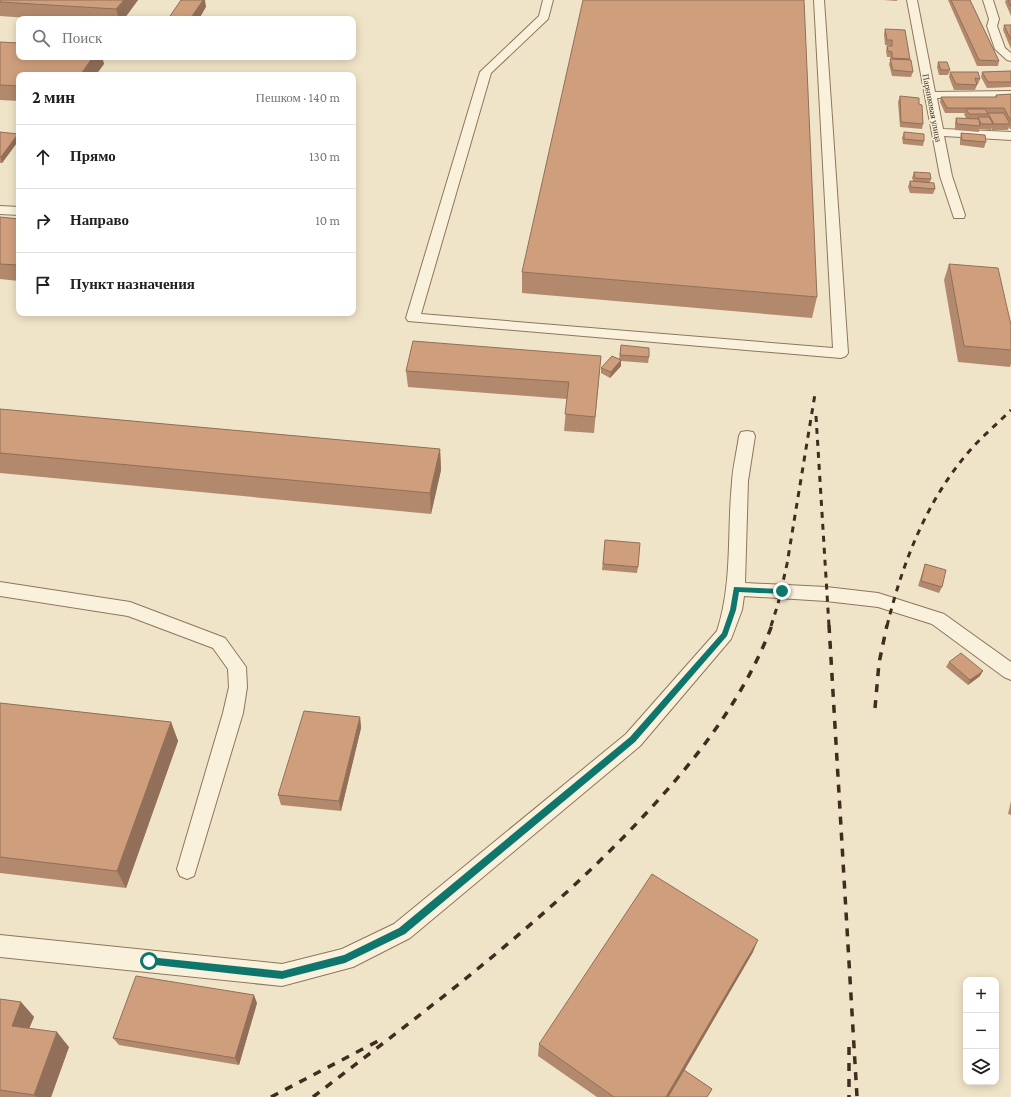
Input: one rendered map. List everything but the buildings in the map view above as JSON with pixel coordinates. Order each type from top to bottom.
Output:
[{"type":"lane","points":[[548,0],[544,16],[486,72],[413,318],[840,353],[819,0]]},
{"type":"lane","name":"Парниковая улица","points":[[912,0],[929,95],[946,176],[959,215]]},
{"type":"lane","points":[[988,0],[994,19],[992,25],[1000,48],[1011,58]]},
{"type":"lane","points":[[992,25],[1005,25]]},
{"type":"lane","points":[[929,95],[1011,94]]},
{"type":"lane","points":[[937,132],[1011,136]]},
{"type":"lane","points":[[0,210],[16,211]]},
{"type":"lane","points":[[0,946],[282,975],[345,959],[402,931],[633,740],[725,634],[733,610],[736,589],[740,481],[747,436]]},
{"type":"lane","points":[[0,589],[130,609],[219,643],[237,667],[238,687],[233,714],[187,870]]},
{"type":"lane","points":[[736,589],[826,594],[878,600],[938,619],[1011,672]]},
{"type":"railway","points":[[771,626],[778,604],[787,564],[815,394]]},
{"type":"railway","points":[[887,626],[908,558],[938,494],[951,474],[971,449],[1011,410]]},
{"type":"railway","points":[[816,416],[829,626]]},
{"type":"railway","points":[[313,1097],[481,966],[561,897],[600,861],[637,823],[697,755],[715,730],[747,679],[772,625]]},
{"type":"railway","points":[[829,625],[857,1097]]},
{"type":"railway","points":[[875,708],[879,663],[887,625]]},
{"type":"railway","points":[[271,1097],[380,1040]]},
{"type":"railway","points":[[849,1047],[849,1097]]},
{"type":"route","points":[[149,961],[282,975],[345,959],[402,931],[633,740],[725,634],[733,610],[736,589],[782,591]]}]
